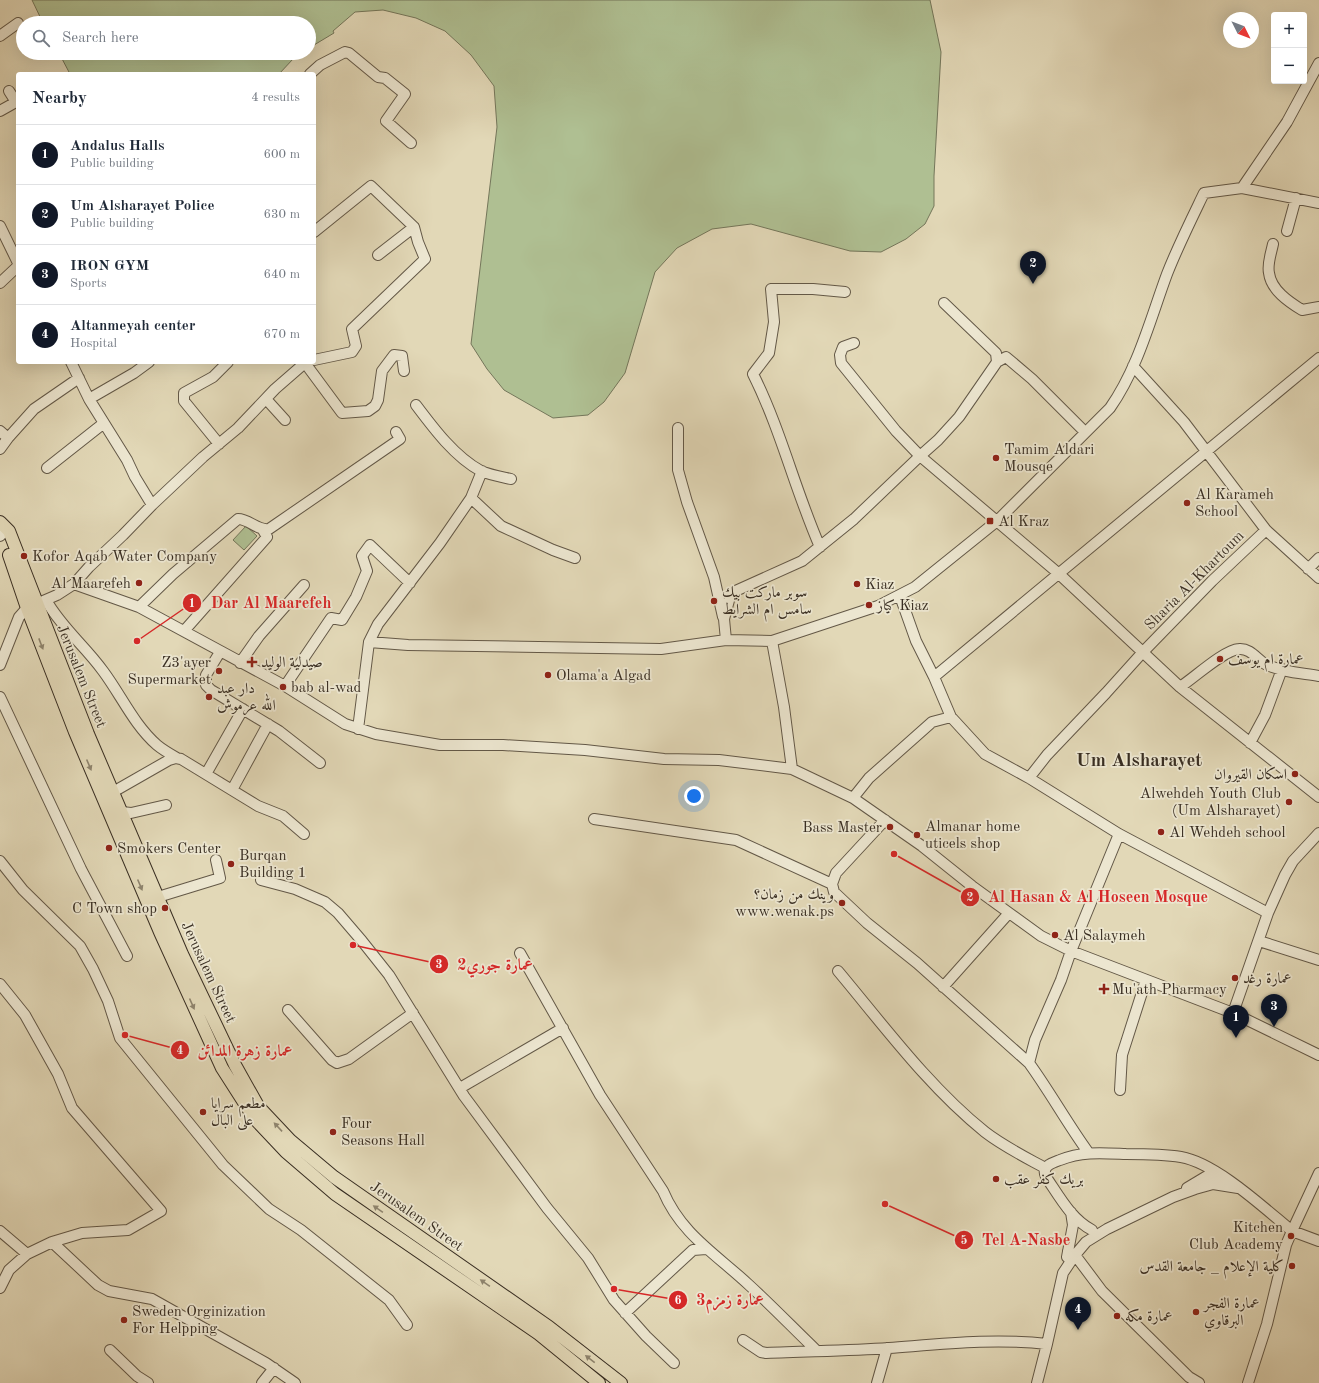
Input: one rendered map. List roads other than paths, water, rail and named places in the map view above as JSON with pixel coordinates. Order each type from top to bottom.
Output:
[{"type":"main road","points":[[0,522],[9,531],[36,604]]},
{"type":"main road","points":[[1,534],[36,604]]},
{"type":"main road","name":"Jerusalem Street","points":[[36,604],[113,792],[116,814],[160,932],[222,1068],[254,1118],[286,1152],[335,1194],[539,1334],[599,1383]]},
{"type":"main road","name":"Jerusalem Street","points":[[36,604],[75,732],[158,897],[182,954],[228,1051],[258,1106],[290,1140],[334,1177],[549,1327],[621,1383]]},
{"type":"main road","points":[[539,1334],[549,1327]]},
{"type":"street","points":[[0,36],[16,24]]},
{"type":"street","points":[[312,72],[320,65],[345,52],[349,53],[378,77],[385,78],[405,94],[386,121],[411,143]]},
{"type":"street","points":[[1242,188],[1287,122],[1319,63]]},
{"type":"street","points":[[0,111],[16,102],[9,91]]},
{"type":"street","points":[[316,230],[371,186],[414,227],[425,259],[352,329],[356,346],[354,350],[316,360]]},
{"type":"street","points":[[368,642],[408,645],[661,649],[726,640],[772,641],[828,624],[900,596],[916,587],[997,521],[1110,408],[1125,387],[1155,314],[1167,275],[1204,193],[1242,188],[1319,202]]},
{"type":"street","points":[[1287,231],[1296,198]]},
{"type":"street","points":[[0,226],[16,259]]},
{"type":"street","points":[[378,255],[414,227]]},
{"type":"street","points":[[1273,244],[1269,274],[1275,288],[1289,302],[1302,310],[1319,307]]},
{"type":"street","points":[[0,283],[16,268]]},
{"type":"street","points":[[820,547],[804,509],[783,443],[768,404],[753,374],[769,353],[774,322],[771,289],[813,289],[845,292]]},
{"type":"street","points":[[944,303],[996,353],[997,362]]},
{"type":"street","points":[[854,343],[843,346],[840,355],[841,363],[896,431],[920,456],[1058,573],[1180,687],[1319,797]]},
{"type":"street","points":[[309,364],[342,413],[368,411],[375,406],[378,400],[382,371],[394,355],[402,356],[404,371]]},
{"type":"street","points":[[724,619],[731,592],[802,561],[854,519],[938,440],[959,417],[997,362],[1006,357],[1032,379],[1085,432]]},
{"type":"street","points":[[934,677],[1319,358]]},
{"type":"street","points":[[72,364],[89,399],[152,505]]},
{"type":"street","points":[[89,399],[134,373],[146,364]]},
{"type":"street","points":[[219,444],[184,401],[184,393],[213,377],[226,364]]},
{"type":"street","points":[[0,665],[19,617],[36,604],[57,595],[74,584],[89,567],[124,535],[152,505],[238,428],[266,399],[306,364]]},
{"type":"street","points":[[1133,366],[1184,422],[1266,530]]},
{"type":"street","points":[[0,449],[34,410],[79,378]]},
{"type":"street","points":[[266,399],[285,420]]},
{"type":"street","points":[[416,405],[434,429],[461,456],[482,471],[511,479]]},
{"type":"street","points":[[47,468],[104,423]]},
{"type":"street","points":[[678,428],[678,470],[688,507],[714,577],[724,619],[726,640]]},
{"type":"street","points":[[0,431],[8,438]]},
{"type":"street","points":[[263,530],[269,529],[400,439],[396,432]]},
{"type":"street","points":[[358,729],[368,642],[378,624],[410,583],[470,498],[482,471]]},
{"type":"street","points":[[470,498],[501,526],[552,550],[575,558]]},
{"type":"street","points":[[139,607],[173,574],[238,518],[245,519],[263,530],[267,537],[184,631]]},
{"type":"street","name":"Sharia Al-Khartoum","points":[[1029,778],[1047,755],[1142,653],[1212,581],[1266,530],[1319,578]]},
{"type":"street","points":[[285,686],[331,618],[342,620],[356,597],[367,570],[362,556],[370,545],[410,583]]},
{"type":"street","points":[[1308,569],[1319,558]]},
{"type":"street","points":[[74,584],[139,607],[285,686],[345,724],[376,734],[440,745],[503,745],[585,750],[664,759],[719,760],[792,770],[853,798],[922,846],[1041,936],[1071,951],[1233,1013],[1319,1055]]},
{"type":"street","points":[[240,663],[259,636],[304,585]]},
{"type":"street","points":[[900,596],[916,642],[934,677],[951,716],[985,754],[1029,778],[1119,834],[1268,912]]},
{"type":"street","points":[[36,604],[62,624],[82,645],[157,745],[258,806],[283,816],[304,834]]},
{"type":"street","points":[[772,641],[784,707],[792,770]]},
{"type":"street","points":[[1180,687],[1226,654],[1240,649],[1251,652],[1265,664],[1319,676]]},
{"type":"street","points":[[220,652],[206,675],[206,685],[268,724],[320,763]]},
{"type":"street","points":[[1250,743],[1265,715],[1282,669]]},
{"type":"street","points":[[0,697],[81,869],[127,956]]},
{"type":"street","points":[[206,774],[243,709]]},
{"type":"street","points":[[853,798],[869,778],[932,722],[951,716]]},
{"type":"street","points":[[232,790],[268,724]]},
{"type":"street","points":[[113,792],[169,760],[177,758]]},
{"type":"street","points":[[116,814],[131,813],[166,805]]},
{"type":"street","points":[[594,819],[736,840],[832,884]]},
{"type":"street","points":[[885,820],[836,873],[832,884],[834,892],[867,924],[917,963],[1029,1063],[1053,1096],[1067,1123],[1088,1152]]},
{"type":"street","points":[[1233,1013],[1268,912],[1293,861],[1319,833]]},
{"type":"street","points":[[1029,1063],[1035,1040],[1061,980],[1071,951],[1119,834]]},
{"type":"street","points":[[158,897],[220,878],[216,860]]},
{"type":"street","points":[[0,861],[23,890],[80,946],[108,1001],[120,1038],[223,1165],[269,1208],[301,1230],[389,1300],[407,1325]]},
{"type":"street","points":[[261,880],[295,888],[324,902],[338,913],[389,975],[460,1088],[543,1202],[588,1258],[614,1300],[646,1336],[674,1363]]},
{"type":"street","points":[[944,987],[1009,913]]},
{"type":"street","points":[[1259,941],[1319,960]]},
{"type":"street","points":[[520,953],[600,1095],[663,1191],[670,1208],[700,1244],[748,1284],[817,1350]]},
{"type":"street","points":[[838,971],[911,1058],[955,1105],[986,1132],[1045,1168]]},
{"type":"street","points":[[1120,1090],[1122,1055],[1146,980]]},
{"type":"street","points":[[0,984],[25,1016],[58,1074],[72,1108],[160,1211],[128,1230],[82,1233],[52,1242],[27,1254],[9,1270],[0,1288]]},
{"type":"street","points":[[288,1010],[332,1060],[337,1063],[349,1059],[413,1013]]},
{"type":"street","points":[[460,1088],[563,1028]]},
{"type":"street","points":[[1045,1168],[1062,1159],[1088,1152],[1181,1157],[1196,1162],[1221,1176],[1292,1231],[1319,1241]]},
{"type":"street","points":[[1196,1162],[1200,1168],[1203,1178]]},
{"type":"street","points":[[1045,1168],[1044,1172],[1046,1177],[1071,1212],[1085,1228],[1083,1245]]},
{"type":"street","points":[[1248,1383],[1267,1324],[1286,1245],[1319,1173]]},
{"type":"street","points":[[1071,1253],[1107,1229],[1173,1197],[1203,1178],[1212,1175],[1221,1176]]},
{"type":"street","points":[[1173,1197],[1213,1184],[1238,1188]]},
{"type":"street","points":[[1037,1383],[1063,1273],[1071,1253],[1073,1225],[1071,1212]]},
{"type":"street","points":[[1071,1239],[1085,1228],[1107,1229]]},
{"type":"street","points":[[0,1231],[27,1254]]},
{"type":"street","points":[[52,1242],[98,1285],[109,1291],[152,1299],[274,1368],[295,1383]]},
{"type":"street","points":[[625,1313],[693,1250],[706,1249]]},
{"type":"street","points":[[1071,1253],[1102,1291],[1189,1377],[1199,1383]]},
{"type":"street","points":[[743,1340],[760,1352],[766,1353],[887,1348],[988,1341],[1021,1341],[1047,1344]]},
{"type":"street","points":[[877,1383],[887,1348]]},
{"type":"street","points":[[110,1350],[137,1376],[148,1383]]},
{"type":"street","points":[[262,1383],[274,1368]]},
{"type":"place","name":"Um Alsharayet Police","points":[[1033,284]]},
{"type":"place","name":"Tamim Aldari Mousqe","points":[[996,458]]},
{"type":"place","name":"Al Karameh School","points":[[1187,503]]},
{"type":"place","name":"Al Kraz","points":[[990,521]]},
{"type":"place","name":"Kofor Aqab Water Company","points":[[24,556]]},
{"type":"place","name":"Al Maarefeh","points":[[139,583]]},
{"type":"place","name":"Kiaz","points":[[857,584]]},
{"type":"place","name":"سوبر ماركت بيك سامس ام الشرايط","points":[[714,601]]},
{"type":"place","name":"كياز Kiaz","points":[[869,605]]},
{"type":"place","name":"Dar Al Maarefeh","points":[[137,641]]},
{"type":"place","name":"عمارة ام يوسف","points":[[1220,659]]},
{"type":"place","name":"صيدلية الوليد","points":[[252,662]]},
{"type":"place","name":"Z3'ayer Supermarket","points":[[219,671]]},
{"type":"place","name":"Olama'a Algad","points":[[548,675]]},
{"type":"place","name":"bab al-wad","points":[[283,687]]},
{"type":"place","name":"دار عبد الله عرموش","points":[[209,697]]},
{"type":"place","name":"اسكان القيروان","points":[[1295,774]]},
{"type":"place","name":"Alwehdeh Youth Club (Um Alsharayet)","points":[[1289,802]]},
{"type":"place","name":"Bass Master","points":[[890,827]]},
{"type":"place","name":"Al Wehdeh school","points":[[1161,832]]},
{"type":"place","name":"Almanar home uticels shop","points":[[917,835]]},
{"type":"place","name":"Smokers Center","points":[[109,848]]},
{"type":"place","name":"Al Hasan & Al Hoseen Mosque","points":[[894,854]]},
{"type":"place","name":"Burqan Building 1","points":[[231,864]]},
{"type":"place","name":"وينك من زمان؟ www.wenak.ps","points":[[842,903]]},
{"type":"place","name":"C Town shop","points":[[165,908]]},
{"type":"place","name":"Al Salaymeh","points":[[1055,935]]},
{"type":"place","name":"عمارة جوري2","points":[[353,945]]},
{"type":"place","name":"عمارة رغد","points":[[1235,978]]},
{"type":"place","name":"Mu'ath Pharmacy","points":[[1104,989]]},
{"type":"place","name":"IRON GYM","points":[[1274,1027]]},
{"type":"place","name":"عمارة زهرة المدائن","points":[[125,1035]]},
{"type":"place","name":"Andalus Halls","points":[[1236,1038]]},
{"type":"place","name":"مطعم سرايا على البال","points":[[203,1112]]},
{"type":"place","name":"Four Seasons Hall","points":[[333,1132]]},
{"type":"place","name":"بريك كفر عقب","points":[[996,1179]]},
{"type":"place","name":"Tel A-Nasbe","points":[[885,1204]]},
{"type":"place","name":"Kitchen Club Academy","points":[[1291,1236]]},
{"type":"place","name":"كلية الإعلام _ جامعة القدس","points":[[1292,1266]]},
{"type":"place","name":"عمارة زمزم3","points":[[614,1289]]},
{"type":"place","name":"عمارة الفجر البرقاوي","points":[[1196,1312]]},
{"type":"place","name":"عمارة مكه","points":[[1117,1316]]},
{"type":"place","name":"Sweden Orginization For Helpping","points":[[124,1320]]},
{"type":"place","name":"Altanmeyah center","points":[[1078,1330]]},
{"type":"district","name":"Um Alsharayet","points":[[1139,759]]}]
